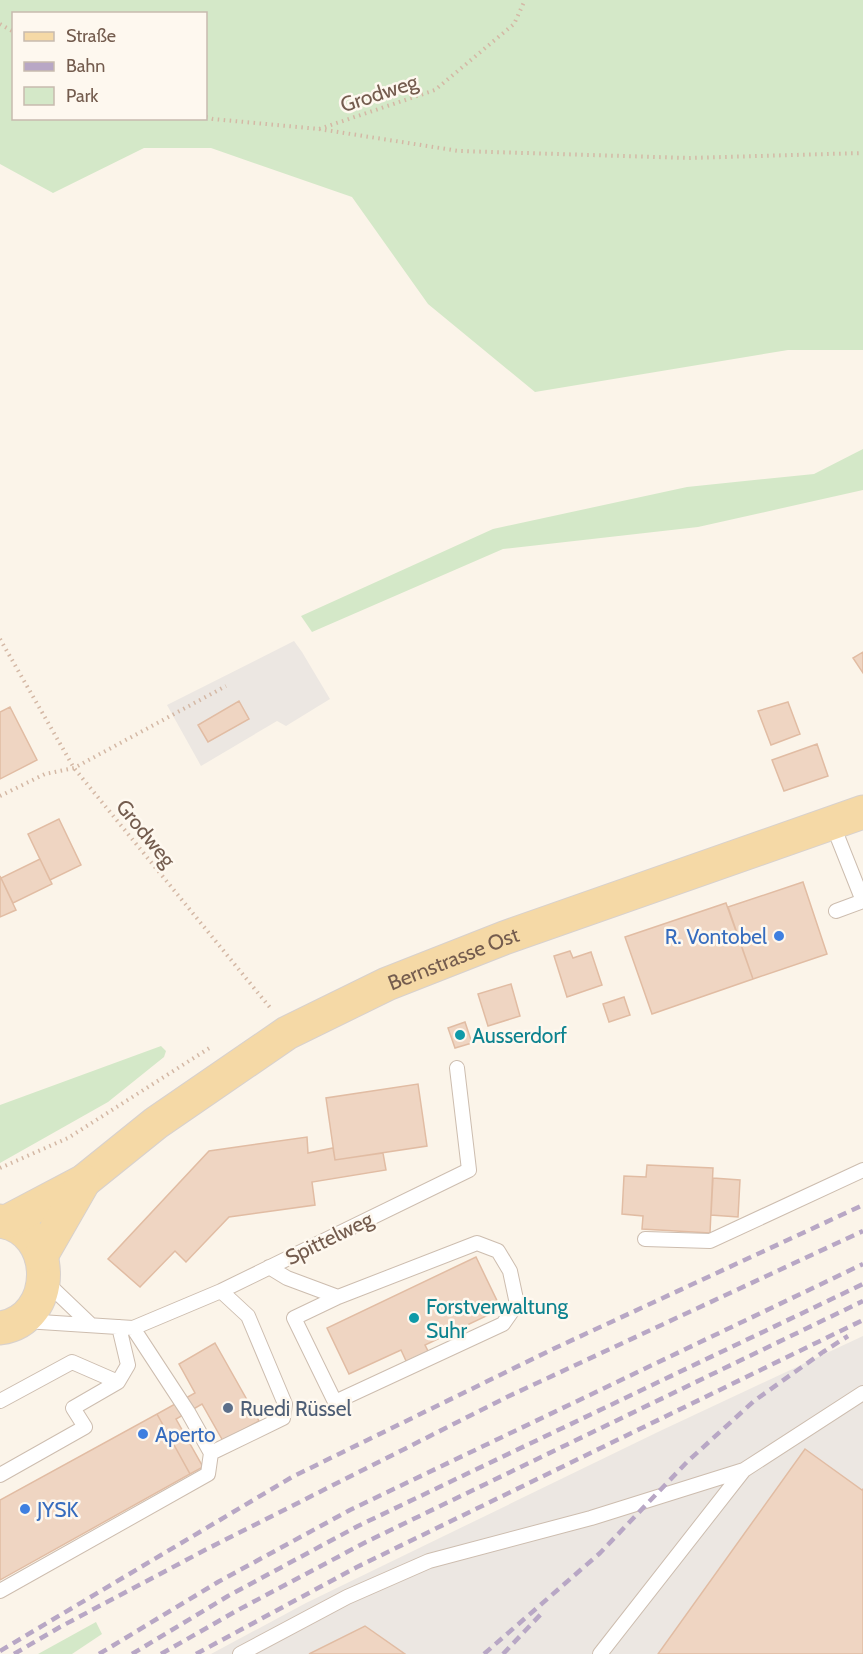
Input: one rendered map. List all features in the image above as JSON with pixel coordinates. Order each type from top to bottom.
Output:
[{"type":"main road","name":"Bernstrasse Ost","points":[[3,1221],[84,1181],[156,1123],[274,1019],[387,984],[504,938],[863,812]]},
{"type":"main road","name":"Bernstrasse Ost","points":[[10,1325],[32,1310],[40,1296],[43,1268],[84,1181]]},
{"type":"main road","points":[[3,1221],[18,1227],[36,1244],[43,1268]]},
{"type":"lane","points":[[832,823],[863,901],[836,910]]},
{"type":"lane","name":"Spittelweg","points":[[10,1325],[90,1324],[126,1328],[221,1291],[469,1170],[457,1068]]},
{"type":"lane","points":[[645,1239],[710,1241],[863,1170]]},
{"type":"lane","points":[[269,1267],[287,1278],[338,1297],[477,1243],[498,1251],[510,1271],[517,1304],[503,1324],[335,1402],[294,1318],[338,1297]]},
{"type":"lane","points":[[43,1268],[90,1324]]},
{"type":"lane","points":[[211,1453],[283,1418],[285,1404],[248,1316],[221,1291]]},
{"type":"lane","points":[[0,1475],[85,1427],[73,1407],[118,1382],[128,1365],[126,1328]]},
{"type":"lane","points":[[0,1592],[208,1474],[211,1453],[188,1412],[126,1328]]},
{"type":"lane","points":[[0,1401],[72,1362],[118,1382]]},
{"type":"lane","points":[[240,1654],[347,1597],[429,1561],[591,1518],[744,1470],[863,1393]]},
{"type":"lane","points":[[600,1654],[744,1470]]},
{"type":"path","name":"Grodweg","points":[[207,117],[319,129],[435,90],[514,24],[525,0]]},
{"type":"path","points":[[319,129],[459,151],[689,158],[863,153]]},
{"type":"path","name":"Grodweg","points":[[0,639],[74,768],[274,1019]]},
{"type":"path","points":[[0,796],[45,774],[74,768],[226,686]]},
{"type":"path","points":[[0,1168],[68,1138],[213,1045]]},
{"type":"shaded area","points":[[294,641],[330,699],[286,726],[277,721],[201,766],[167,705]]},
{"type":"shaded area","points":[[863,1336],[863,1654],[211,1654],[306,1603],[660,1431]]},
{"type":"green space","points":[[0,0],[863,0],[863,350],[788,350],[535,392],[428,304],[352,197],[211,148],[144,148],[53,193],[0,164]]},
{"type":"green space","points":[[863,449],[863,490],[698,527],[503,549],[312,632],[301,616],[493,529],[687,487],[814,474]]},
{"type":"green space","points":[[161,1046],[166,1051],[164,1057],[108,1102],[0,1163],[0,1105]]},
{"type":"green space","points":[[96,1622],[102,1634],[72,1654],[38,1654]]},
{"type":"building","points":[[863,652],[863,673],[853,658]]},
{"type":"building","points":[[239,701],[249,719],[208,742],[198,725]]},
{"type":"building","points":[[788,702],[800,734],[771,745],[758,711]]},
{"type":"building","points":[[10,707],[37,760],[0,779],[0,712]]},
{"type":"building","points":[[817,744],[828,776],[784,791],[772,760]]},
{"type":"building","points":[[59,819],[81,865],[50,880],[28,834]]},
{"type":"building","points":[[40,859],[52,884],[13,903],[1,878]]},
{"type":"building","points":[[0,876],[16,910],[0,917]]},
{"type":"building","name":"R. Vontobel","points":[[803,882],[827,954],[753,979],[728,907]]},
{"type":"building","points":[[726,903],[753,979],[652,1014],[625,937]]},
{"type":"building","points":[[570,951],[573,958],[591,952],[602,985],[567,997],[554,956]]},
{"type":"building","points":[[511,984],[520,1016],[488,1026],[478,994]]},
{"type":"building","points":[[624,997],[630,1015],[609,1022],[603,1004]]},
{"type":"building","name":"Ausserdorf","points":[[465,1022],[472,1043],[455,1048],[448,1028]]},
{"type":"building","points":[[418,1084],[427,1146],[335,1160],[326,1098]]},
{"type":"building","points":[[307,1137],[308,1153],[333,1148],[335,1160],[383,1153],[386,1170],[312,1182],[315,1205],[229,1217],[186,1262],[175,1251],[140,1287],[108,1259],[209,1151]]},
{"type":"building","points":[[647,1165],[713,1168],[710,1233],[642,1229],[643,1216],[622,1214],[624,1176],[646,1177]]},
{"type":"building","points":[[713,1178],[740,1180],[738,1217],[711,1215]]},
{"type":"building","name":"Forstverwaltung Suhr","points":[[476,1257],[501,1309],[425,1345],[429,1353],[407,1363],[401,1350],[349,1374],[327,1328]]},
{"type":"building","name":"Ruedi Rüssel","points":[[215,1343],[259,1421],[223,1441],[202,1404],[176,1419],[203,1467],[190,1474],[157,1414],[195,1393],[179,1364]]},
{"type":"building","points":[[157,1414],[190,1474],[0,1580],[0,1500]]},
{"type":"building","points":[[805,1449],[863,1489],[863,1654],[658,1654]]},
{"type":"building","points":[[365,1626],[405,1654],[309,1654]]},
{"type":"railway","points":[[0,1651],[292,1477],[553,1349],[863,1205]]},
{"type":"railway","points":[[14,1654],[207,1549],[507,1397],[863,1231]]},
{"type":"railway","points":[[99,1654],[218,1582],[350,1510],[863,1264]]},
{"type":"railway","points":[[132,1654],[228,1596],[358,1526],[863,1284]]},
{"type":"railway","points":[[161,1654],[366,1542],[863,1301]]},
{"type":"railway","points":[[196,1654],[357,1567],[863,1320]]},
{"type":"railway","points":[[484,1654],[600,1553],[688,1461],[754,1401],[848,1336]]},
{"type":"railway","points":[[503,1654],[542,1613]]},
{"type":"place","name":"R. Vontobel","points":[[779,936]]},
{"type":"place","name":"Ausserdorf","points":[[460,1035]]},
{"type":"place","name":"Forstverwaltung Suhr","points":[[414,1318]]},
{"type":"place","name":"Ruedi Rüssel","points":[[228,1408]]},
{"type":"place","name":"Aperto","points":[[143,1434]]},
{"type":"place","name":"JYSK","points":[[25,1509]]}]
